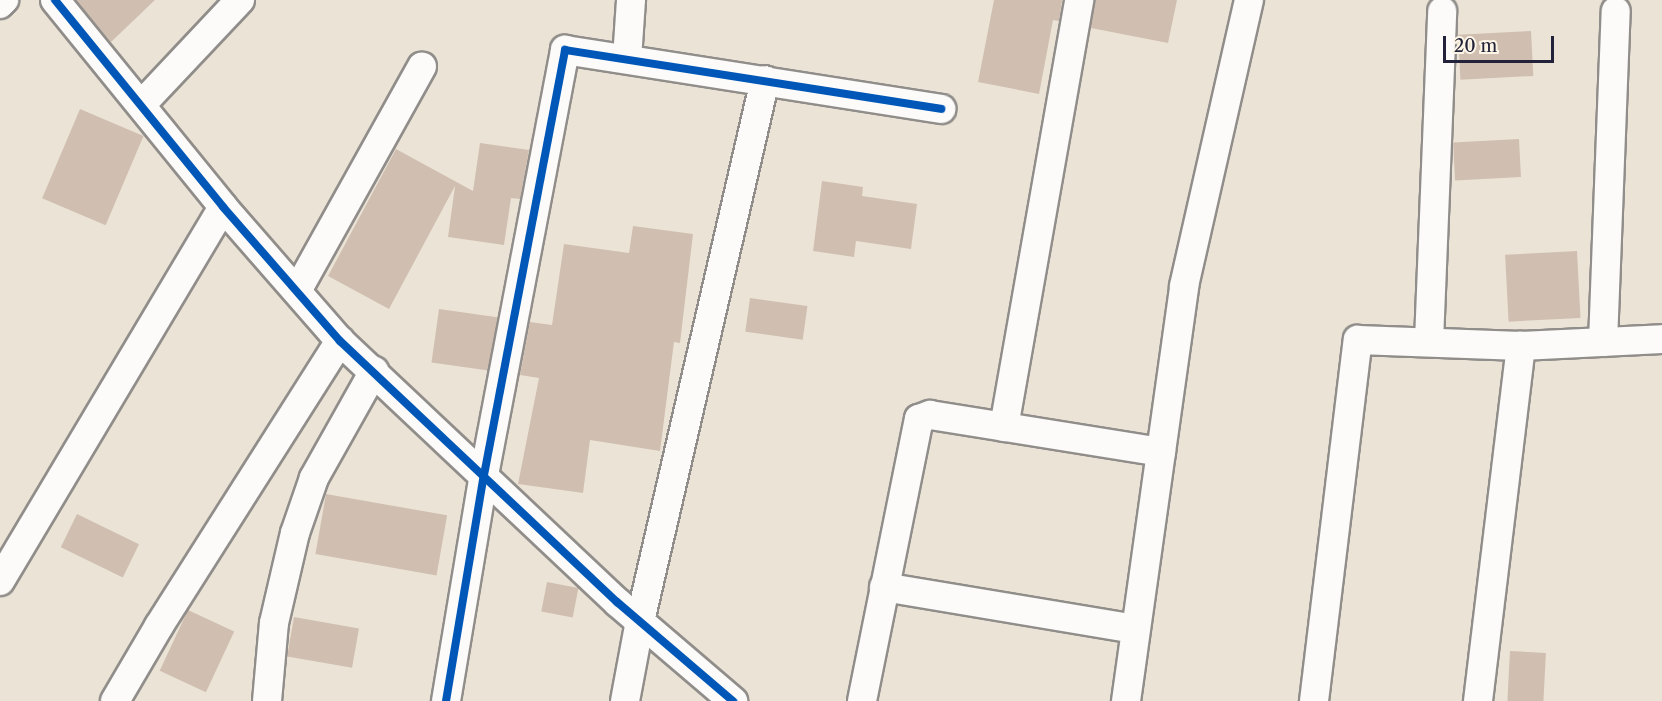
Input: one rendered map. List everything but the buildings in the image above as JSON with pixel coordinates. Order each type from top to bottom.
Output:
[{"type":"street","points":[[0,4],[4,0]]},
{"type":"street","points":[[55,0],[142,104],[223,207],[340,341],[640,621],[733,701]]},
{"type":"street","points":[[142,104],[240,0]]},
{"type":"street","points":[[627,59],[631,0]]},
{"type":"street","points":[[1004,427],[1079,0]]},
{"type":"street","points":[[1126,701],[1184,286],[1250,0]]},
{"type":"street","points":[[1429,341],[1442,11]]},
{"type":"street","points":[[1603,342],[1616,11]]},
{"type":"street","points":[[446,701],[484,475],[564,50],[941,109]]},
{"type":"street","points":[[297,291],[422,66]]},
{"type":"street","points":[[625,701],[640,621],[765,80]]},
{"type":"street","points":[[0,581],[223,207]]},
{"type":"street","points":[[1314,701],[1358,340],[1521,346],[1662,339]]},
{"type":"street","points":[[115,701],[159,626],[340,341]]},
{"type":"street","points":[[1478,701],[1521,346]]},
{"type":"street","points":[[267,701],[274,623],[295,532],[314,478],[374,371]]},
{"type":"street","points":[[862,701],[919,419],[930,415],[1161,452]]},
{"type":"street","points":[[884,587],[1136,629]]},
{"type":"cycle path","points":[[55,0],[223,207],[340,341],[617,602],[733,701]]},
{"type":"cycle path","points":[[446,701],[484,475],[565,50],[941,109]]}]
